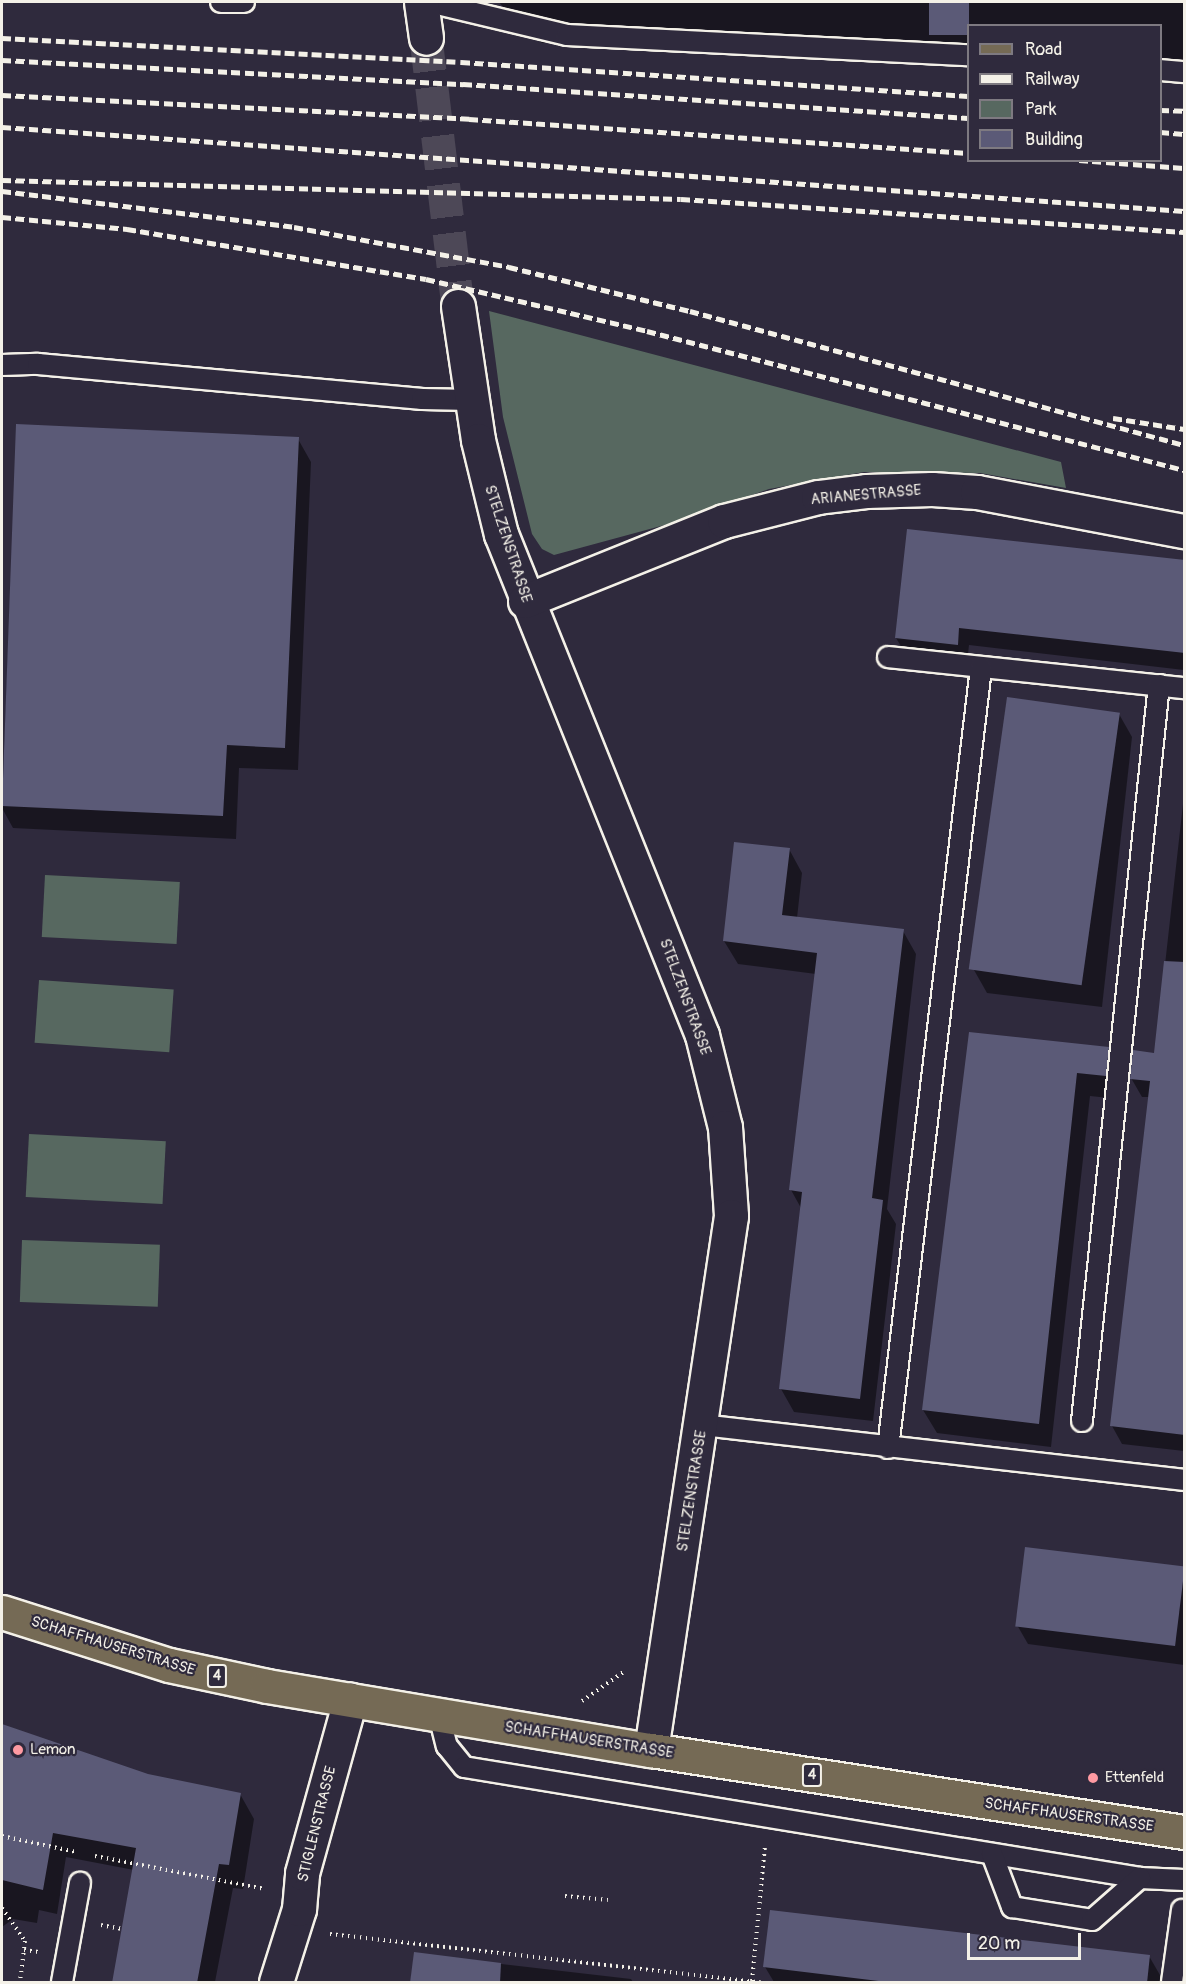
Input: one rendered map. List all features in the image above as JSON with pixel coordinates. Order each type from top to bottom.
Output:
[{"type":"main road","name":"SCHAFFHAUSERSTRASSE","points":[[2,1612],[169,1665],[350,1700],[651,1750],[1185,1832]]},
{"type":"street","points":[[421,2],[426,38]]},
{"type":"street","name":"STELZENSTRASSE","points":[[458,306],[471,400],[493,503],[525,601],[702,1035],[725,1127],[731,1216],[702,1425],[651,1750]]},
{"type":"street","name":"ARIANESTRASSE","points":[[525,601],[724,521],[818,497],[867,491],[932,489],[977,492],[1185,531]]},
{"type":"street","name":"STIGLENSTRASSE","points":[[276,1983],[299,1909],[302,1872],[350,1700]]},
{"type":"lane","points":[[221,2],[244,2]]},
{"type":"lane","points":[[429,2],[567,35],[967,55]]},
{"type":"lane","points":[[1162,70],[1185,72]]},
{"type":"lane","points":[[2,365],[38,364],[422,399],[471,400]]},
{"type":"lane","points":[[888,657],[1185,688]]},
{"type":"lane","points":[[888,1448],[981,668]]},
{"type":"lane","points":[[1082,1421],[1158,685]]},
{"type":"lane","points":[[702,1425],[888,1448],[1185,1480]]},
{"type":"lane","points":[[440,1715],[447,1746],[464,1767],[1140,1878],[1185,1880]]},
{"type":"lane","points":[[992,1854],[1012,1908],[1092,1920],[1140,1878]]},
{"type":"lane","points":[[62,1983],[80,1883]]},
{"type":"lane","points":[[1172,1983],[1182,1910]]},
{"type":"path","points":[[2,1836],[277,1892]]},
{"type":"path","points":[[752,1981],[765,1846]]},
{"type":"path","points":[[565,1896],[608,1900]]},
{"type":"path","points":[[2,1908],[25,1941],[20,1983]]},
{"type":"path","points":[[326,1934],[761,1983]]},
{"type":"green space","points":[[489,311],[1061,462],[1066,488],[980,473],[864,472],[769,489],[683,520],[554,555],[542,549],[532,534],[503,417]]},
{"type":"green space","points":[[45,875],[180,882],[177,944],[42,937]]},
{"type":"green space","points":[[39,980],[174,989],[169,1052],[35,1043]]},
{"type":"green space","points":[[29,1134],[166,1141],[163,1204],[26,1197]]},
{"type":"green space","points":[[22,1240],[160,1245],[158,1307],[20,1302]]},
{"type":"building","points":[[929,2],[969,2],[967,35],[929,35]]},
{"type":"building","points":[[16,424],[299,437],[285,748],[227,745],[223,816],[2,806]]},
{"type":"building","points":[[907,529],[1185,560],[1185,653],[959,628],[958,645],[895,638]]},
{"type":"building","points":[[1007,697],[1120,713],[1082,985],[969,969]]},
{"type":"building","points":[[734,842],[790,848],[782,915],[904,929],[872,1198],[883,1200],[860,1399],[779,1389],[802,1192],[789,1190],[817,953],[723,941]]},
{"type":"building","points":[[1164,961],[1185,962],[1185,1435],[1110,1426],[1150,1081],[1130,1079],[1133,1050],[1154,1053]]},
{"type":"building","points":[[969,1032],[1109,1047],[1106,1076],[1077,1073],[1039,1424],[922,1410]]},
{"type":"building","points":[[1025,1547],[1184,1567],[1175,1646],[1015,1626]]},
{"type":"building","points":[[2,1724],[148,1774],[241,1793],[229,1865],[219,1864],[197,1983],[112,1983],[136,1848],[53,1833],[43,1890],[2,1880]]},
{"type":"building","points":[[770,1910],[1150,1955],[1147,1983],[895,1983],[763,1967]]},
{"type":"building","points":[[414,1952],[501,1963],[500,1983],[410,1983]]},
{"type":"tunnel","points":[[426,38],[458,306]]},
{"type":"railway","points":[[2,38],[461,62],[967,96]]},
{"type":"railway","points":[[2,60],[463,84],[967,118]]},
{"type":"railway","points":[[2,95],[469,119],[967,153]]},
{"type":"railway","points":[[1162,110],[1184,111]]},
{"type":"railway","points":[[2,127],[1184,211]]},
{"type":"railway","points":[[1162,132],[1184,134]]},
{"type":"railway","points":[[1105,162],[1184,168]]},
{"type":"railway","points":[[2,180],[681,199],[1184,232]]},
{"type":"railway","points":[[2,191],[294,227],[509,267],[690,311],[1184,445]]},
{"type":"railway","points":[[2,217],[127,229],[426,279],[647,331],[1184,470]]},
{"type":"railway","points":[[1113,418],[1184,429]]},
{"type":"place","name":"Lemon","points":[[18,1750]]},
{"type":"place","name":"Ettenfeld","points":[[1093,1778]]}]
